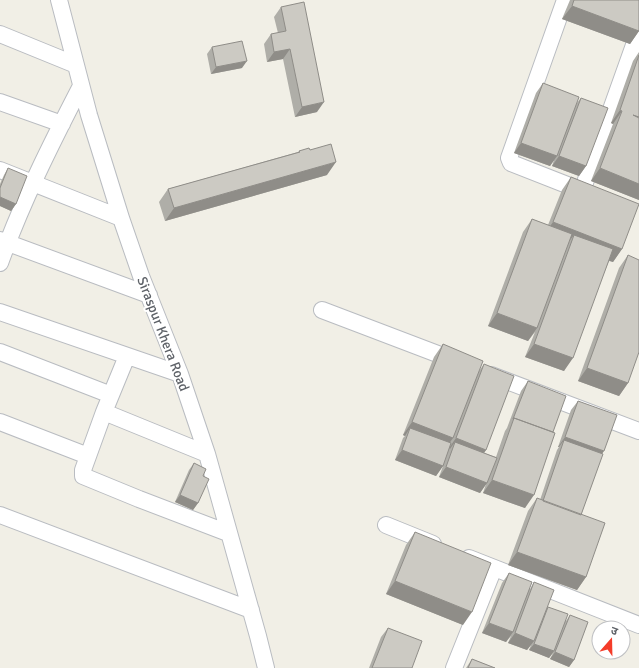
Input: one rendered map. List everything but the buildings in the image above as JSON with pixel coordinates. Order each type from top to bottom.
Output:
[{"type":"street","name":"Siraspur Khera Road","points":[[59,0],[81,86],[121,218],[141,276],[180,374],[207,454],[228,533],[268,667]]},
{"type":"street","points":[[565,0],[509,158],[511,163],[589,193],[639,31]]},
{"type":"street","points":[[0,34],[76,65]]},
{"type":"street","points":[[0,263],[4,241],[81,86]]},
{"type":"street","points":[[0,102],[62,124]]},
{"type":"street","points":[[0,170],[34,182],[121,218]]},
{"type":"street","points":[[4,241],[149,296]]},
{"type":"street","points":[[322,310],[639,431]]},
{"type":"street","points":[[0,312],[180,374]]},
{"type":"street","points":[[0,352],[111,395]]},
{"type":"street","points":[[127,356],[104,412],[82,473],[85,478],[228,533]]},
{"type":"street","points":[[104,412],[207,454]]},
{"type":"street","points":[[0,422],[88,456]]},
{"type":"street","points":[[0,515],[251,610]]},
{"type":"street","points":[[386,525],[639,625]]},
{"type":"street","points":[[454,668],[494,568]]}]
